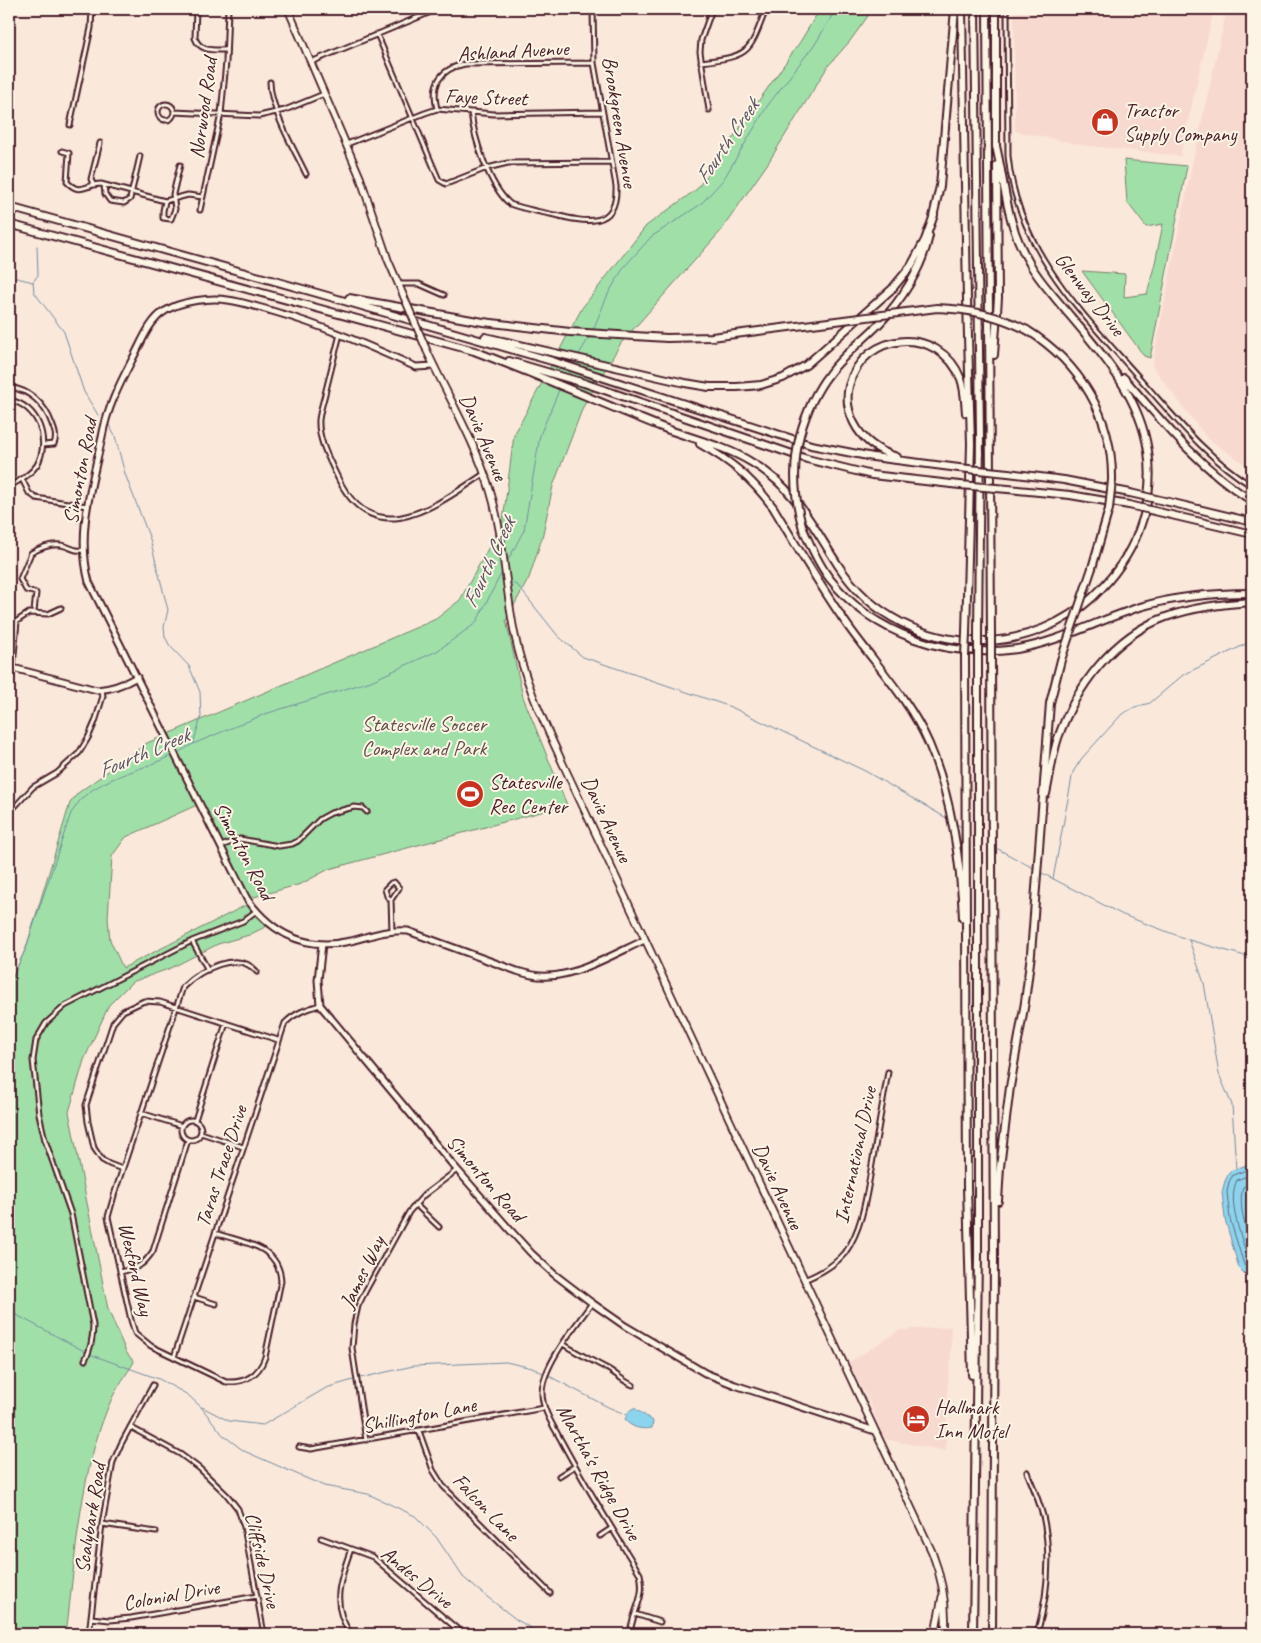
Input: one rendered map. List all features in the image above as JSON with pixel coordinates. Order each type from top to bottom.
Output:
[{"type":"highway","points":[[955,9],[940,186],[927,247],[905,290],[878,325],[830,372],[812,400],[797,447],[796,494],[803,529],[824,571],[859,609],[877,621],[916,640],[934,646],[960,650],[984,651],[1019,648],[1155,603],[1208,593],[1252,593]]},
{"type":"highway","points":[[962,9],[971,444],[966,633],[966,1187],[975,1470]]},
{"type":"highway","points":[[973,1634],[978,1256],[977,853],[980,426],[975,9]]},
{"type":"highway","points":[[987,9],[991,402],[994,1258],[992,1634]]},
{"type":"highway","points":[[991,402],[998,298],[996,9]]},
{"type":"highway","points":[[474,351],[667,429],[742,457],[772,475],[802,507],[848,580],[890,617],[919,631],[950,639],[981,641],[1016,638],[1033,633],[1076,611],[1095,595],[1115,573],[1130,550],[1138,535],[1146,512],[1149,494],[1148,448],[1134,404],[1120,378],[1038,277],[1024,254],[1007,210],[996,146]]},
{"type":"highway","points":[[9,207],[552,361],[811,445],[874,458],[1064,480],[1252,522]]},
{"type":"highway","points":[[426,324],[685,383],[737,387],[761,385],[783,378],[806,365],[892,289],[911,266],[926,240],[934,215]]},
{"type":"highway","points":[[9,224],[547,371],[807,459],[872,475],[1070,496],[1128,505],[1252,534]]},
{"type":"highway","points":[[317,293],[483,322],[570,332],[667,338],[712,337],[937,308],[963,309],[986,313],[1027,330],[1054,349],[1078,374],[1100,411],[1110,448],[1112,480],[1109,510],[1061,660],[1050,703],[1025,1002],[1010,1087],[1000,1167],[994,1258]]},
{"type":"highway","points":[[1090,340],[1198,460],[1252,501]]},
{"type":"highway","points":[[916,463],[888,454],[873,446],[860,434],[850,414],[848,393],[852,374],[865,357],[879,347],[892,342],[910,341],[926,344],[939,351],[952,364],[961,380],[971,444]]},
{"type":"highway","points":[[667,429],[733,464],[753,482],[768,500],[837,610],[915,717],[929,744],[946,797],[955,839],[962,910],[966,1043]]},
{"type":"highway","points":[[1041,822],[1058,740],[1068,712],[1079,691],[1094,670],[1116,648],[1142,628],[1164,618],[1204,607],[1252,602]]},
{"type":"main road","name":"Davie Avenue","points":[[288,9],[368,198],[398,284],[427,352],[476,451],[490,491],[497,519],[514,635],[526,680],[645,940],[932,1552],[946,1609],[945,1634]]},
{"type":"main road","points":[[935,1634],[942,1595]]},
{"type":"street","points":[[70,125],[90,28],[92,9]]},
{"type":"street","points":[[196,9],[195,38],[197,42],[206,49],[226,50]]},
{"type":"street","name":"Norwood Road","points":[[200,210],[221,114],[228,9]]},
{"type":"street","points":[[311,62],[431,10],[438,9]]},
{"type":"street","name":"Brookgreen Avenue","points":[[471,112],[475,136],[487,168],[501,196],[510,204],[589,222],[604,217],[612,210],[617,201],[594,63],[593,9]]},
{"type":"street","points":[[709,110],[701,62],[701,40],[712,9]]},
{"type":"street","points":[[701,62],[731,58],[742,54],[752,45],[766,9]]},
{"type":"street","name":"Glenway Drive","points":[[1007,9],[1009,168],[1019,209],[1027,231],[1058,283],[1088,320],[1197,442],[1234,474],[1252,486]]},
{"type":"street","points":[[377,34],[439,180],[446,184],[487,168],[508,163],[611,162]]},
{"type":"street","name":"Ashland Avenue","points":[[437,110],[434,93],[437,83],[446,71],[455,66],[464,64],[594,63]]},
{"type":"street","points":[[270,82],[270,93],[277,112],[306,174]]},
{"type":"street","points":[[174,112],[259,116],[277,112],[324,94]]},
{"type":"street","points":[[166,104],[174,112],[172,117],[167,120],[160,117],[158,112],[161,106],[166,104]]},
{"type":"street","name":"Faye Street","points":[[346,144],[437,110],[503,114],[602,112]]},
{"type":"street","points":[[93,184],[91,179],[100,143]]},
{"type":"street","points":[[62,151],[69,154],[67,182],[76,190],[82,190],[93,184],[104,185],[165,201],[188,195],[203,197]]},
{"type":"street","points":[[104,185],[104,194],[110,201],[124,203],[130,199],[140,156]]},
{"type":"street","points":[[165,201],[162,211],[163,218],[171,219],[175,209],[173,194],[180,165]]},
{"type":"street","points":[[398,284],[419,284],[444,295]]},
{"type":"street","name":"Simonton Road","points":[[434,366],[416,366],[305,321],[227,299],[200,300],[166,310],[150,326],[120,381],[104,427],[84,525],[84,550],[89,582],[247,899],[269,924],[284,934],[300,940],[322,944],[342,942],[392,931],[408,931],[535,976],[565,974],[645,940]]},
{"type":"street","points":[[340,334],[319,420],[320,436],[339,480],[359,508],[375,516],[388,518],[410,515],[436,505],[484,474]]},
{"type":"street","points":[[9,387],[28,393],[40,402],[48,414],[56,438],[54,444],[43,444]]},
{"type":"street","points":[[9,400],[22,405],[33,415],[42,430],[43,444],[36,466],[28,475],[9,486]]},
{"type":"street","points":[[22,479],[29,493],[36,498],[87,506]]},
{"type":"street","points":[[34,612],[36,593],[26,590],[20,579],[31,553],[47,546],[58,545],[75,551],[84,550]]},
{"type":"street","points":[[62,608],[48,614],[34,612],[25,614],[17,621],[11,667],[82,686],[102,689],[122,685],[137,677]]},
{"type":"street","points":[[9,813],[33,787],[57,773],[78,753],[88,738],[94,722],[103,696],[102,689]]},
{"type":"street","points":[[221,846],[240,840],[286,846],[298,841],[320,819],[331,813],[354,807],[363,808],[367,812]]},
{"type":"street","points":[[391,900],[387,896],[385,889],[391,882],[394,882],[399,888],[391,900],[392,931]]},
{"type":"street","points":[[86,1360],[93,1337],[93,1324],[70,1214],[38,1114],[33,1060],[36,1040],[46,1023],[65,1006],[212,932],[243,921],[256,911]]},
{"type":"street","points":[[192,942],[208,970]]},
{"type":"street","points":[[320,1005],[318,980],[322,944]]},
{"type":"street","name":"Wexford Way","points":[[215,1234],[269,1253],[276,1260],[280,1270],[281,1281],[262,1366],[255,1374],[236,1383],[226,1382],[151,1346],[135,1333],[108,1217],[175,1007],[183,988],[189,981],[208,970],[229,962],[251,966],[257,972]]},
{"type":"street","points":[[122,1169],[102,1160],[94,1148],[86,1105],[113,1023],[123,1011],[144,1001],[160,1002],[278,1040]]},
{"type":"street","name":"Simonton Road","points":[[320,1005],[457,1170],[531,1253],[592,1303],[625,1326],[705,1373],[735,1386],[875,1431]]},
{"type":"street","name":"Taras Trace Drive","points":[[174,1357],[285,1023],[292,1016],[320,1005]]},
{"type":"street","points":[[195,1120],[226,1023]]},
{"type":"street","name":"International Drive","points":[[804,1280],[820,1274],[833,1264],[845,1252],[855,1234],[863,1213],[888,1072]]},
{"type":"street","points":[[141,1113],[182,1126]]},
{"type":"street","points":[[195,1120],[201,1126],[201,1133],[196,1139],[188,1140],[181,1133],[182,1126],[186,1121],[195,1120]]},
{"type":"street","points":[[201,1133],[243,1147]]},
{"type":"street","points":[[120,1272],[136,1269],[145,1263],[152,1251],[188,1140]]},
{"type":"street","name":"James Way","points":[[366,1440],[353,1354],[354,1324],[358,1306],[415,1204],[457,1170]]},
{"type":"street","points":[[415,1204],[439,1227]]},
{"type":"street","points":[[194,1297],[216,1304]]},
{"type":"street","name":"Martha's Ridge Drive","points":[[592,1303],[549,1366],[542,1393],[544,1408],[575,1466],[640,1574],[642,1594],[630,1634]]},
{"type":"street","points":[[564,1344],[580,1356],[607,1369],[625,1382],[633,1384]]},
{"type":"street","name":"Scalybark Road","points":[[89,1634],[102,1524],[113,1462],[153,1385]]},
{"type":"street","name":"Shillington Lane","points":[[300,1446],[311,1449],[544,1408]]},
{"type":"street","name":"Cliffside Drive","points":[[130,1427],[180,1454],[227,1495],[238,1509],[244,1527],[264,1634]]},
{"type":"street","name":"Falcon Lane","points":[[419,1431],[433,1470],[443,1486],[550,1593]]},
{"type":"street","points":[[559,1476],[575,1466]]},
{"type":"street","points":[[1027,1472],[1043,1516],[1047,1554],[1047,1590],[1037,1634]]},
{"type":"street","points":[[102,1524],[156,1532]]},
{"type":"street","points":[[600,1536],[612,1528]]},
{"type":"street","name":"Andes Drive","points":[[321,1538],[373,1557],[463,1634]]},
{"type":"street","points":[[351,1549],[338,1587],[338,1600],[340,1613],[351,1634]]},
{"type":"street","name":"Colonial Drive","points":[[91,1618],[110,1620],[131,1618],[256,1596]]},
{"type":"street","points":[[635,1614],[660,1622]]},
{"type":"shaded area","points":[[1014,9],[1214,9],[1180,156],[1082,145],[1015,131]]},
{"type":"shaded area","points":[[1227,9],[1252,9],[1252,469],[1207,438],[1152,366],[1192,164]]},
{"type":"shaded area","points":[[951,1327],[946,1451],[884,1439],[870,1403],[848,1363],[900,1330]]},
{"type":"green space","name":"Statesville Soccer Complex and Park","points":[[820,9],[873,9],[850,41],[828,66],[768,163],[720,232],[621,343],[583,407],[553,486],[542,538],[529,578],[506,620],[523,697],[567,805],[329,869],[301,884],[247,899],[197,805],[126,837],[112,856],[108,918],[110,940],[123,968],[250,903],[269,925],[249,935],[218,944],[171,968],[132,982],[109,1005],[84,1060],[69,1112],[108,1309],[126,1352],[134,1362],[112,1398],[92,1455],[80,1514],[66,1634],[9,1634],[9,985],[26,948],[70,803],[78,793],[147,743],[436,619],[460,600],[503,521],[514,435],[582,308],[646,226],[697,189],[800,42]]},
{"type":"green space","points":[[1124,160],[1187,166],[1150,358],[1144,356],[1082,271],[1125,274],[1124,297],[1147,294],[1163,224],[1146,227],[1127,202]]},
{"type":"water","points":[[1252,1163],[1252,1281],[1239,1268],[1225,1219],[1222,1192],[1230,1171]]},
{"type":"water","points":[[634,1408],[653,1421],[652,1428],[637,1428],[625,1420],[629,1411]]},
{"type":"waterway","name":"Fourth Creek","points":[[593,330],[608,294],[624,267],[651,237],[701,204],[723,180],[768,105],[817,41],[836,9]]},
{"type":"waterway","points":[[33,282],[38,275],[37,246]]},
{"type":"waterway","points":[[9,276],[33,282],[34,292],[64,332],[84,392],[98,415]]},
{"type":"waterway","name":"Fourth Creek","points":[[578,356],[590,336]]},
{"type":"waterway","name":"Fourth Creek","points":[[507,562],[524,530],[540,435],[560,388]]},
{"type":"waterway","points":[[109,425],[115,436],[125,474],[150,539],[168,610],[164,627],[165,637],[170,646],[189,666],[200,692],[201,717],[193,744]]},
{"type":"waterway","name":"Fourth Creek","points":[[176,754],[193,744],[265,714],[371,681],[437,651],[476,623],[503,570]]},
{"type":"waterway","points":[[508,580],[518,586],[558,636],[583,657],[731,707],[865,771],[948,819]]},
{"type":"waterway","points":[[1053,879],[1073,772],[1082,758],[1122,714],[1135,707],[1150,703],[1183,675],[1252,641]]},
{"type":"waterway","name":"Fourth Creek","points":[[9,985],[26,948],[71,813],[83,797],[93,789],[172,755]]},
{"type":"waterway","points":[[955,823],[963,828]]},
{"type":"waterway","points":[[998,849],[1035,869]]},
{"type":"waterway","points":[[1040,872],[1123,915],[1189,940],[1252,958]]},
{"type":"waterway","points":[[1189,940],[1204,983],[1219,1074],[1232,1105],[1236,1169]]},
{"type":"waterway","points":[[9,1311],[86,1352]]},
{"type":"waterway","points":[[92,1355],[159,1379],[188,1395],[201,1407],[223,1435],[244,1451],[324,1486],[368,1494],[415,1516],[436,1537],[463,1577],[517,1620],[541,1634]]},
{"type":"waterway","points":[[360,1378],[413,1366],[506,1362],[532,1368],[543,1373]]},
{"type":"waterway","points":[[549,1376],[627,1415]]},
{"type":"waterway","points":[[202,1407],[229,1421],[263,1425],[326,1388],[353,1380]]},
{"type":"place","name":"Tractor Supply Company","points":[[1105,122]]},
{"type":"place","name":"Statesville Rec Center","points":[[470,794]]},
{"type":"place","name":"Hallmark Inn Motel","points":[[916,1419]]}]
